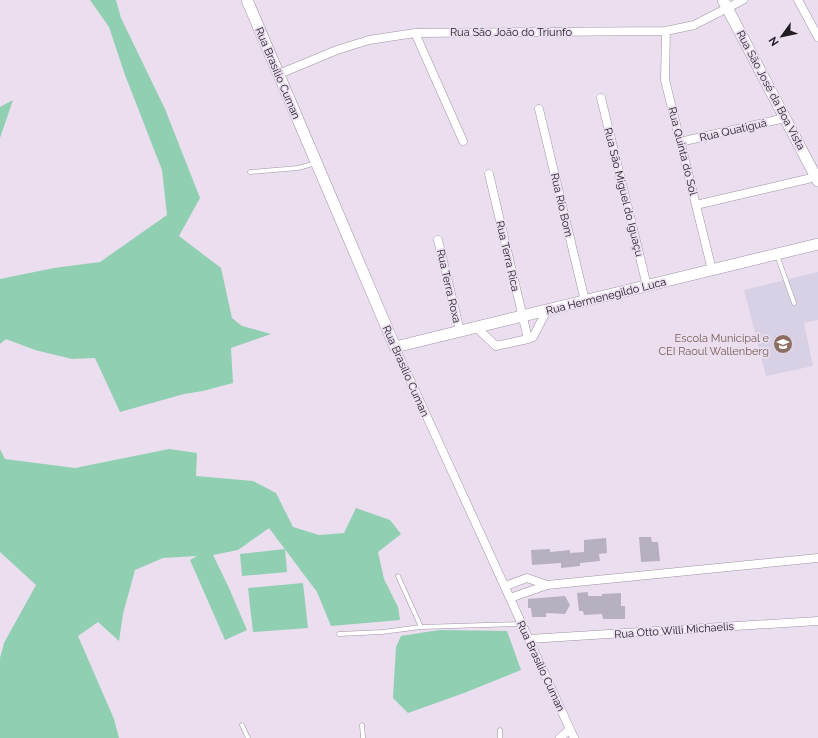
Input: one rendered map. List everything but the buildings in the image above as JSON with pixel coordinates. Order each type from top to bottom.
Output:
[{"type":"street","name":"Rua Brasílio Cuman","points":[[247,0],[395,347],[574,738]]},
{"type":"street","name":"Rua São João do Triunfo","points":[[279,74],[337,50],[369,40],[415,33],[666,31],[694,25],[725,4],[743,0]]},
{"type":"street","points":[[798,0],[818,37]]},
{"type":"street","name":"Rua São José da Boa Vista","points":[[725,4],[817,179]]},
{"type":"street","name":"Rua Quinta do Sol","points":[[666,31],[665,80],[712,270]]},
{"type":"street","points":[[415,33],[463,141]]},
{"type":"street","name":"Rua São Miguel do Iguaçu","points":[[601,98],[647,286]]},
{"type":"street","name":"Rua Rio Bom","points":[[539,109],[585,301]]},
{"type":"street","name":"Rua Quatiguá","points":[[680,142],[785,118]]},
{"type":"street","name":"Rua Terra Rica","points":[[489,174],[528,339]]},
{"type":"street","points":[[696,205],[817,179]]},
{"type":"street","name":"Rua Terra Roxa","points":[[438,240],[460,331]]},
{"type":"street","name":"Rua Hermenegildo Luca","points":[[395,347],[818,244]]},
{"type":"street","points":[[476,327],[496,346],[528,339],[533,337],[547,310]]},
{"type":"street","points":[[510,598],[547,585],[818,558]]},
{"type":"street","points":[[505,586],[526,578],[547,585]]},
{"type":"street","name":"Rua Otto Willi Michaelis","points":[[529,640],[818,621]]},
{"type":"street","points":[[560,738],[570,729]]},
{"type":"lane","points":[[250,172],[298,168],[316,163]]},
{"type":"lane","points":[[777,254],[794,304]]},
{"type":"lane","points":[[398,576],[422,627]]},
{"type":"lane","points":[[339,634],[382,632],[422,627],[522,624]]},
{"type":"lane","points":[[242,725],[248,738]]},
{"type":"lane","points":[[362,725],[363,738]]},
{"type":"lane","points":[[500,730],[500,738]]},
{"type":"shaded area","name":"Escola Municipal e CEI Raoul Wallenberg","points":[[818,272],[818,320],[804,323],[813,366],[766,376],[744,290]]},
{"type":"green space","points":[[90,0],[116,0],[121,18],[165,109],[200,198],[179,236],[221,268],[232,318],[242,326],[271,334],[231,348],[233,383],[203,391],[184,394],[120,412],[95,358],[72,359],[35,350],[6,339],[0,344],[0,279],[54,268],[100,262],[167,215],[162,170],[125,75],[109,27]]},
{"type":"green space","points":[[13,100],[0,138],[0,107]]},
{"type":"green space","points":[[0,449],[5,459],[75,468],[169,449],[197,453],[196,476],[253,481],[276,493],[293,527],[319,535],[344,533],[356,508],[390,520],[401,534],[378,552],[384,579],[398,607],[400,620],[331,626],[317,592],[269,528],[238,550],[213,555],[247,630],[225,640],[190,560],[197,556],[163,558],[135,570],[123,614],[119,641],[98,622],[78,636],[114,719],[119,738],[0,738],[0,658],[4,643],[36,585],[0,552]]},
{"type":"green space","points":[[285,549],[287,572],[242,576],[240,554]]},
{"type":"green space","points":[[303,583],[308,628],[253,632],[248,588]]},
{"type":"green space","points":[[439,630],[507,631],[521,670],[464,693],[408,713],[393,698],[396,647],[401,636]]},
{"type":"place","name":"Escola Municipal e CEI Raoul Wallenberg","points":[[783,344]]}]
